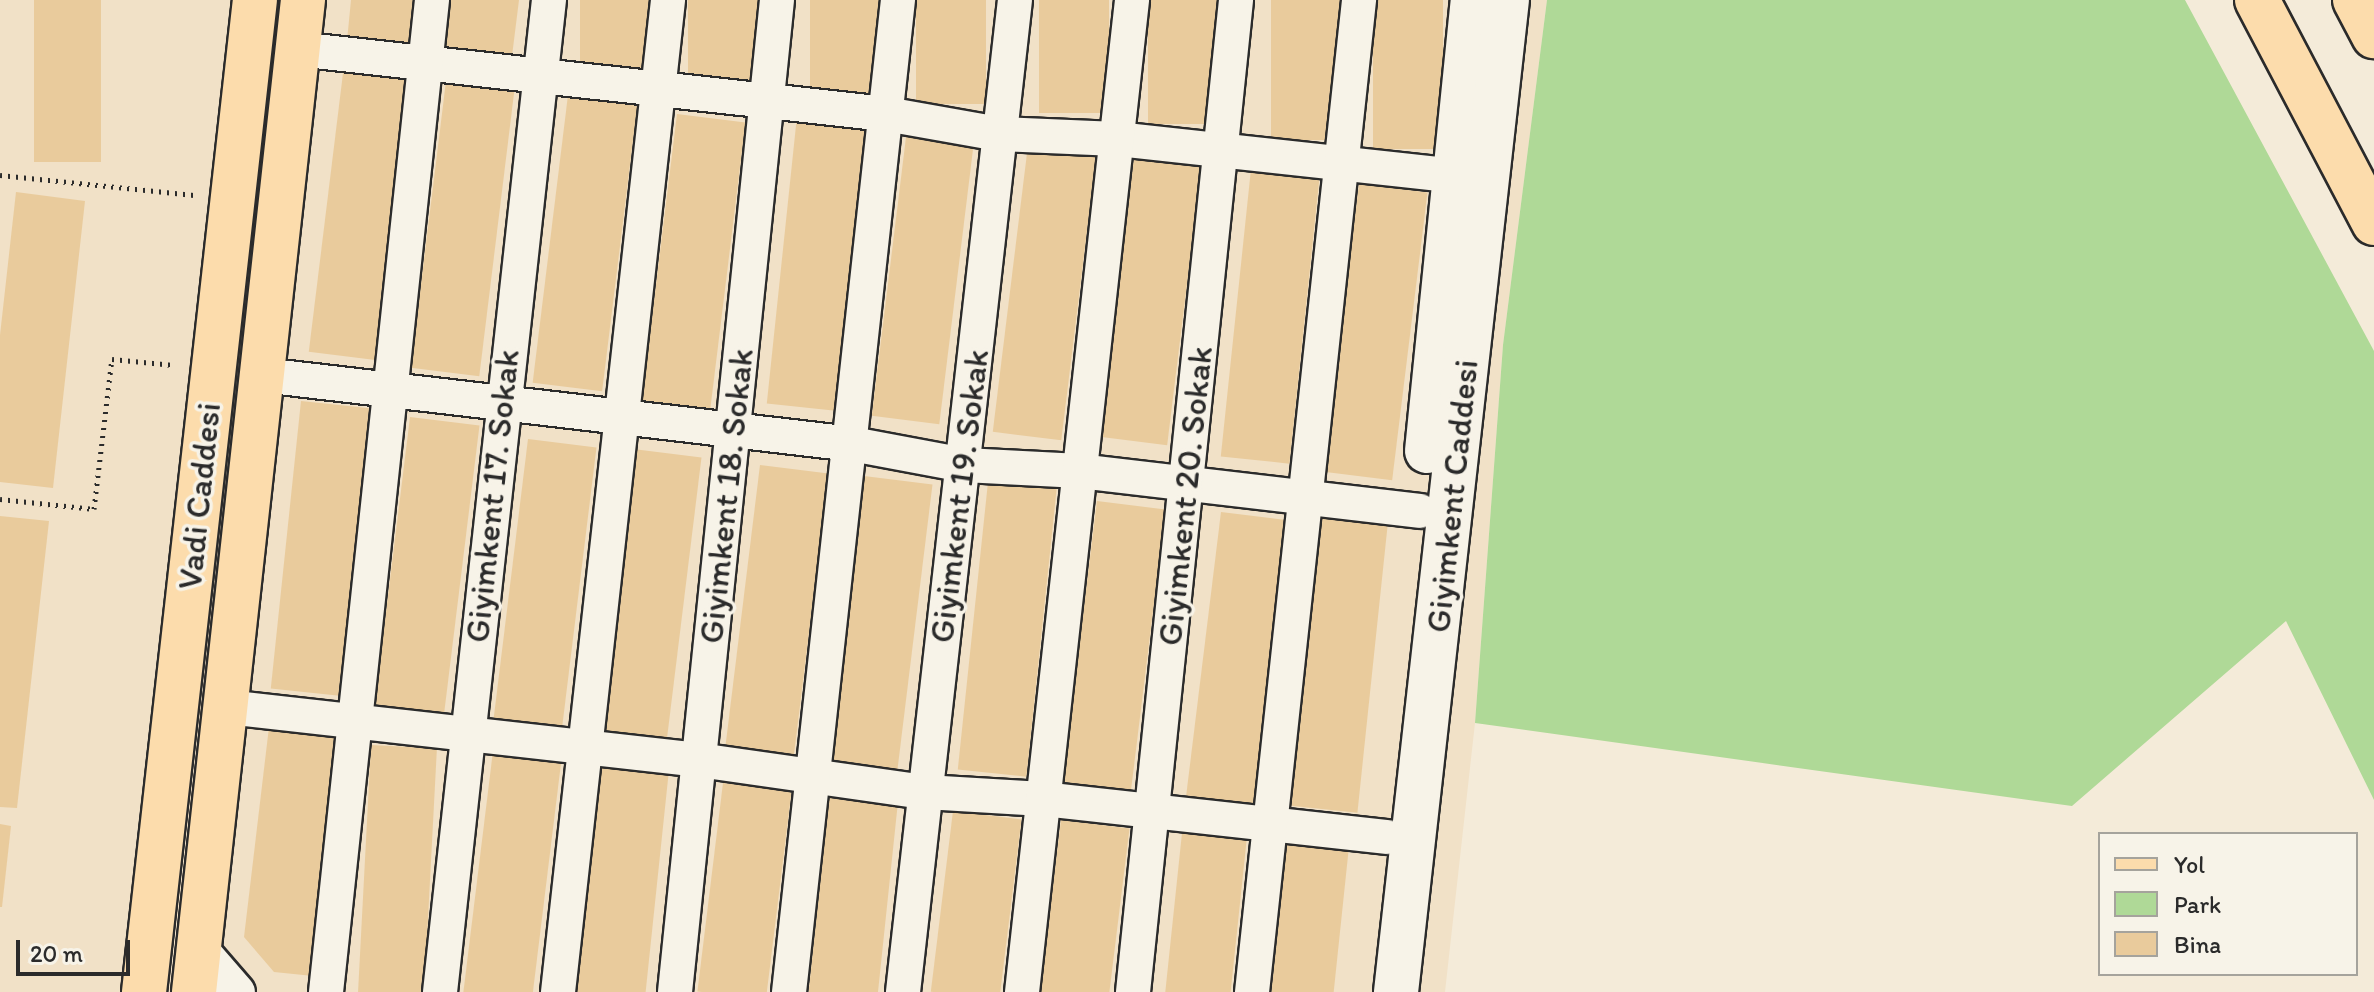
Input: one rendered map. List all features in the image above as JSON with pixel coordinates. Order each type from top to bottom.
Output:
[{"type":"main road","name":"Vadi Caddesi","points":[[144,992],[255,0]]},
{"type":"main road","name":"Vadi Caddesi","points":[[194,992],[303,0]]},
{"type":"main road","points":[[2257,0],[2374,223]]},
{"type":"main road","points":[[2355,0],[2374,36]]},
{"type":"street","points":[[326,992],[432,0]]},
{"type":"street","name":"Giyimkent 17. Sokak","points":[[440,992],[501,403],[549,0]]},
{"type":"street","points":[[558,992],[668,0]]},
{"type":"street","name":"Giyimkent 18. Sokak","points":[[675,992],[777,0]]},
{"type":"street","points":[[789,992],[852,444],[898,0]]},
{"type":"street","name":"Giyimkent 19. Sokak","points":[[903,992],[1015,0]]},
{"type":"street","points":[[1022,992],[1132,0]]},
{"type":"street","name":"Giyimkent 20. Sokak","points":[[1133,992],[1236,0]]},
{"type":"street","points":[[1252,992],[1359,0]]},
{"type":"street","name":"Giyimkent Caddesi","points":[[1371,992],[1473,0]]},
{"type":"street","name":"Giyimkent Caddesi","points":[[1396,992],[1507,0]]},
{"type":"street","points":[[297,49],[886,114],[1000,134],[1117,139],[1455,176]]},
{"type":"street","points":[[263,375],[852,444],[964,465],[1080,471],[1420,511]]},
{"type":"street","points":[[227,707],[699,760],[925,792],[1043,799],[1387,837]]},
{"type":"street","points":[[200,948],[238,992]]},
{"type":"path","points":[[0,175],[233,199]]},
{"type":"path","points":[[0,499],[94,509],[112,359],[213,369]]},
{"type":"shaded area","points":[[0,0],[1547,0],[1503,345],[1475,723],[1445,992],[0,992]]},
{"type":"green space","points":[[1547,0],[2185,0],[2374,351],[2374,800],[2286,621],[2072,806],[1475,723],[1503,345]]},
{"type":"building","points":[[34,0],[101,0],[101,162],[34,162]]},
{"type":"building","points":[[351,0],[421,0],[415,49],[347,41]]},
{"type":"building","points":[[449,0],[519,0],[511,64],[442,56]]},
{"type":"building","points":[[580,0],[650,0],[650,70],[580,70]]},
{"type":"building","points":[[688,0],[758,0],[758,89],[688,89]]},
{"type":"building","points":[[810,0],[880,0],[880,96],[810,96]]},
{"type":"building","points":[[916,0],[986,0],[986,104],[916,104]]},
{"type":"building","points":[[1039,0],[1109,0],[1109,113],[1039,113]]},
{"type":"building","points":[[1148,0],[1217,0],[1217,124],[1148,124]]},
{"type":"building","points":[[1271,0],[1341,0],[1341,140],[1271,140]]},
{"type":"building","points":[[1373,0],[1443,0],[1443,149],[1373,149]]},
{"type":"building","points":[[344,65],[412,73],[377,360],[309,352]]},
{"type":"building","points":[[446,81],[514,89],[479,376],[411,368]]},
{"type":"building","points":[[568,95],[637,104],[602,391],[533,383]]},
{"type":"building","points":[[677,114],[745,122],[710,410],[642,402]]},
{"type":"building","points":[[797,116],[866,123],[835,411],[767,403]]},
{"type":"building","points":[[907,129],[974,137],[939,424],[872,416]]},
{"type":"building","points":[[1028,145],[1096,153],[1061,440],[993,432]]},
{"type":"building","points":[[1135,149],[1202,157],[1167,445],[1100,437]]},
{"type":"building","points":[[1251,169],[1320,176],[1289,464],[1221,456]]},
{"type":"building","points":[[1359,184],[1427,192],[1392,480],[1324,472]]},
{"type":"building","points":[[16,192],[85,201],[53,488],[0,482],[0,335]]},
{"type":"building","points":[[301,401],[370,408],[339,696],[271,688]]},
{"type":"building","points":[[410,417],[479,426],[444,713],[375,705]]},
{"type":"building","points":[[528,439],[596,447],[561,734],[493,726]]},
{"type":"building","points":[[633,449],[701,457],[666,744],[598,736]]},
{"type":"building","points":[[760,465],[828,473],[793,760],[725,752]]},
{"type":"building","points":[[864,476],[932,484],[897,771],[829,763]]},
{"type":"building","points":[[988,482],[1057,489],[1026,777],[958,769]]},
{"type":"building","points":[[1097,501],[1165,509],[1130,796],[1062,788]]},
{"type":"building","points":[[1221,512],[1289,520],[1254,808],[1186,800]]},
{"type":"building","points":[[0,516],[49,521],[17,808],[0,807]]},
{"type":"building","points":[[1319,518],[1388,525],[1357,813],[1289,805]]},
{"type":"building","points":[[269,727],[335,734],[313,976],[274,972],[244,937]]},
{"type":"building","points":[[371,745],[437,748],[424,992],[358,992]]},
{"type":"building","points":[[493,751],[561,759],[533,992],[463,992]]},
{"type":"building","points":[[600,766],[669,773],[646,992],[576,992]]},
{"type":"building","points":[[723,783],[791,791],[767,992],[697,991]]},
{"type":"building","points":[[829,798],[898,805],[878,992],[809,992]]},
{"type":"building","points":[[953,811],[1021,819],[1000,992],[931,992]]},
{"type":"building","points":[[1061,820],[1129,828],[1109,992],[1040,992]]},
{"type":"building","points":[[0,824],[11,826],[2,907],[0,907]]},
{"type":"building","points":[[1182,833],[1247,840],[1231,992],[1165,992]]},
{"type":"building","points":[[1287,843],[1349,849],[1334,992],[1271,992]]}]
